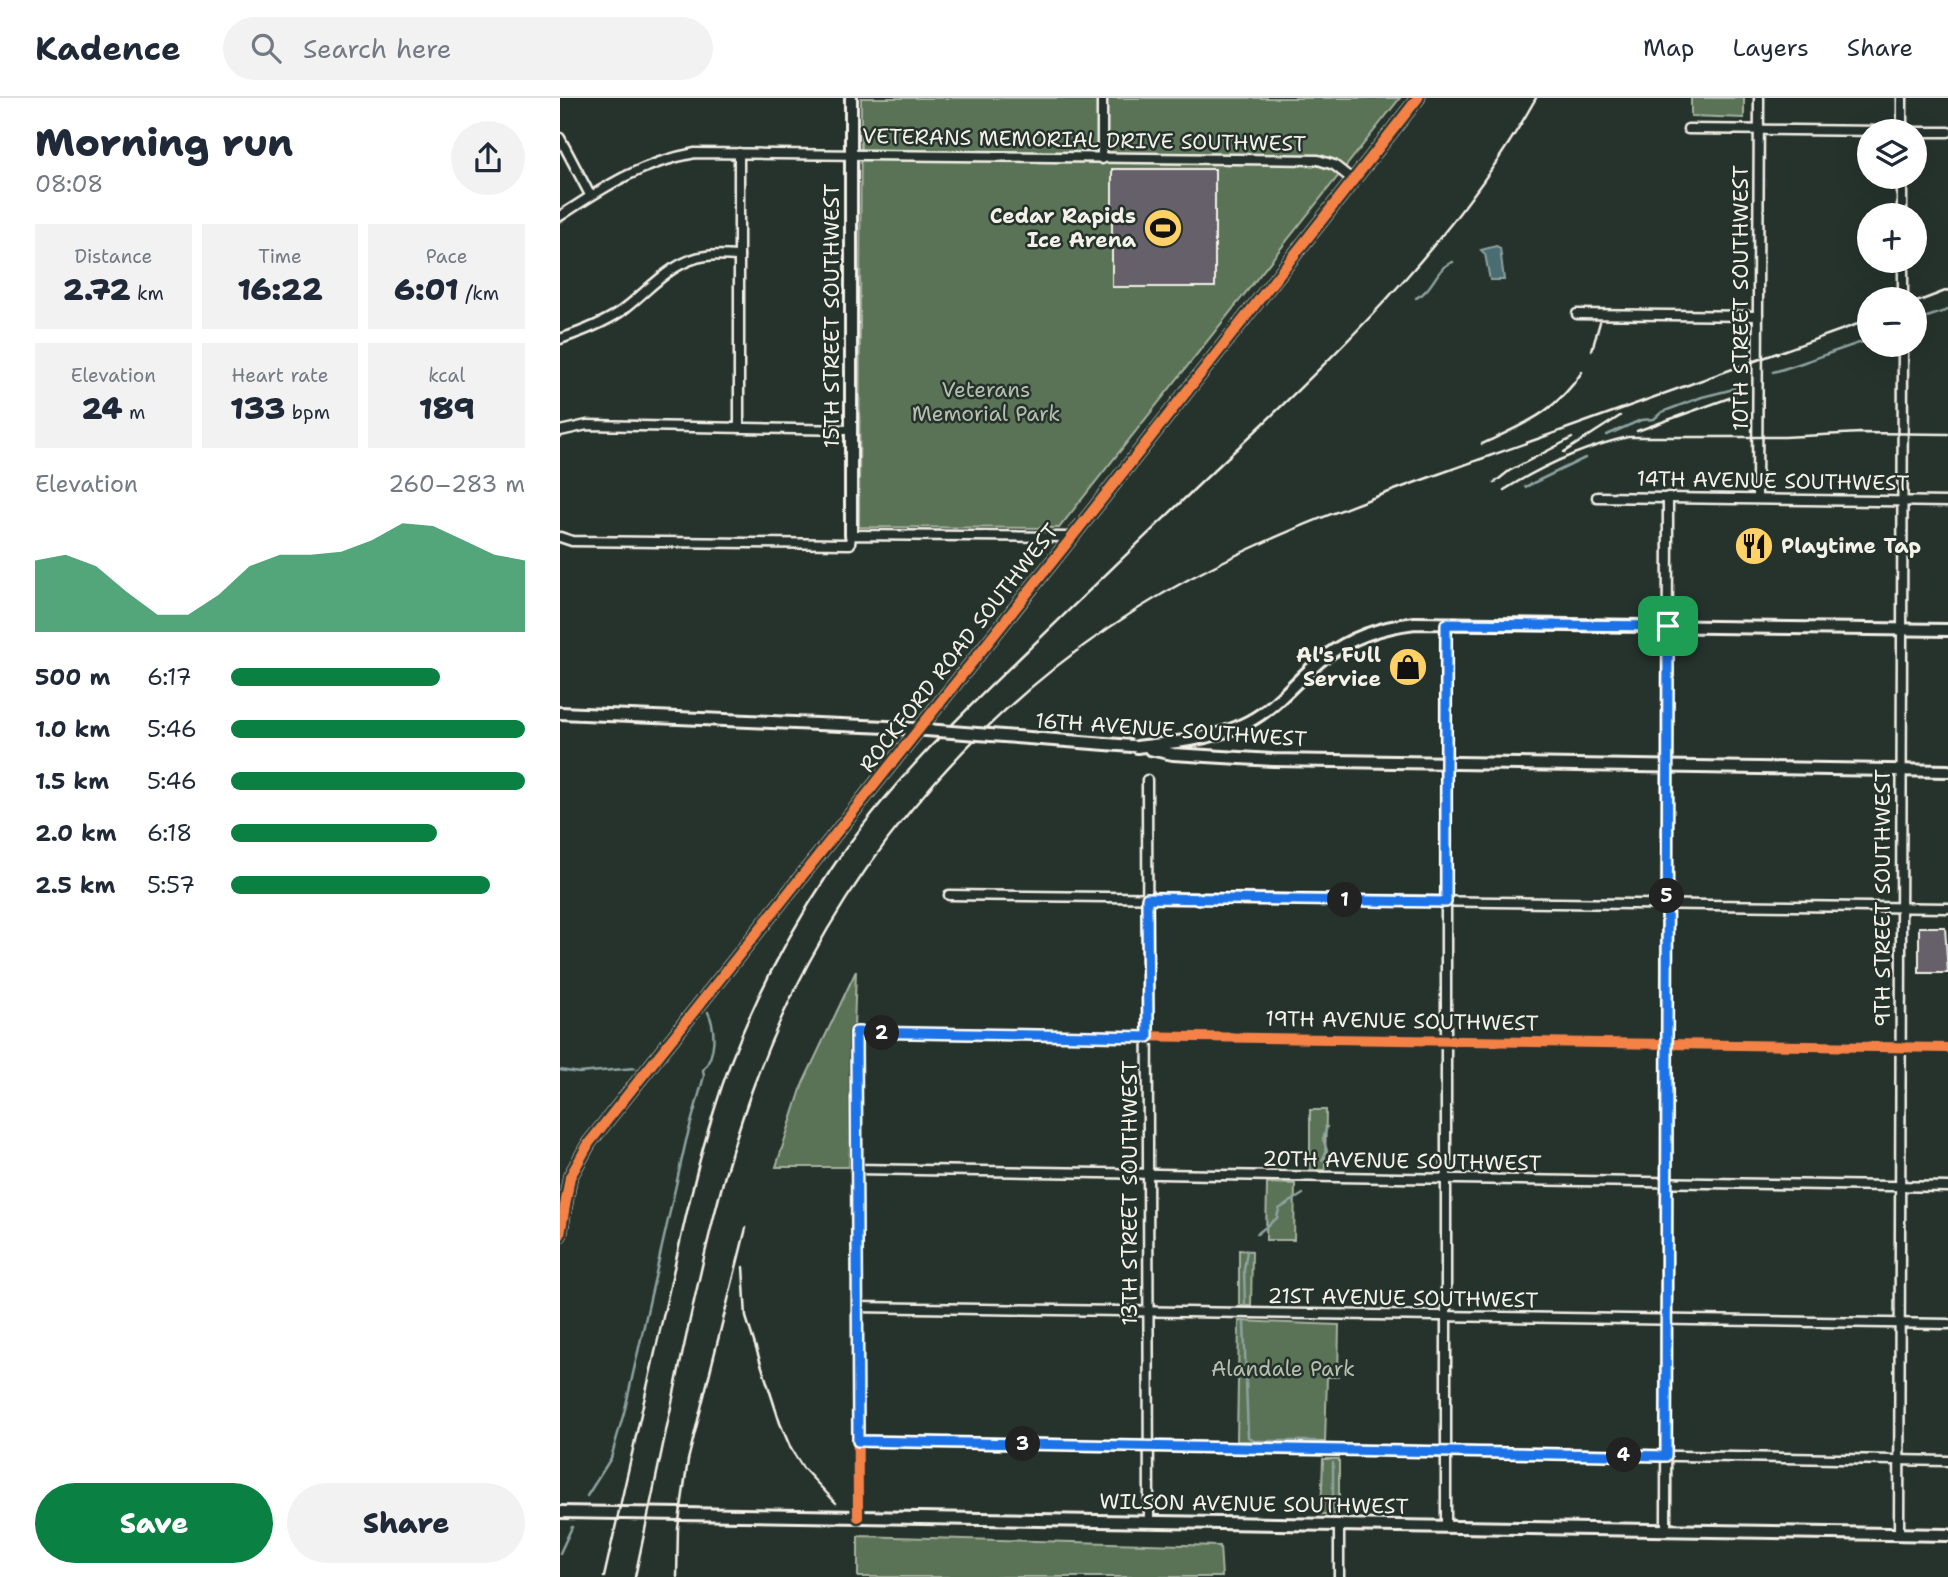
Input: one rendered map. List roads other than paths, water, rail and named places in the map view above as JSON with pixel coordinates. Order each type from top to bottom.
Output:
[{"type":"main road","name":"15TH STREET SOUTHWEST","points":[[850,535],[851,98]]},
{"type":"main road","name":"ROCKFORD ROAD SOUTHWEST","points":[[560,1235],[565,1192],[570,1177],[589,1143],[1418,98]]},
{"type":"main road","points":[[1134,746],[1216,735],[1247,723],[1274,705],[1324,657],[1368,632],[1405,624],[1948,630]]},
{"type":"main road","name":"16TH AVENUE SOUTHWEST","points":[[560,713],[887,727],[1134,746],[1173,754],[1214,757],[1948,771]]},
{"type":"main road","name":"WILSON AVENUE SOUTHWEST","points":[[560,1513],[1948,1535]]},
{"type":"street","points":[[1102,98],[1102,159]]},
{"type":"street","name":"10TH STREET SOUTHWEST","points":[[1758,498],[1759,98]]},
{"type":"street","points":[[1902,98],[1902,119]]},
{"type":"street","points":[[1688,129],[1857,131]]},
{"type":"street","points":[[1927,132],[1948,132]]},
{"type":"street","points":[[560,138],[590,195]]},
{"type":"street","name":"VETERANS MEMORIAL DRIVE SOUTHWEST","points":[[560,216],[621,177],[664,159],[695,153],[1318,160],[1334,165],[1353,180]]},
{"type":"street","points":[[739,153],[739,427]]},
{"type":"street","points":[[560,339],[600,324],[678,265],[706,256],[739,256]]},
{"type":"street","points":[[1577,314],[1758,316]]},
{"type":"street","name":"9TH STREET SOUTHWEST","points":[[1899,1535],[1903,357]]},
{"type":"street","points":[[560,432],[587,425],[850,430]]},
{"type":"street","name":"14TH AVENUE SOUTHWEST","points":[[1597,497],[1948,502]]},
{"type":"street","points":[[1666,1531],[1668,497]]},
{"type":"street","points":[[560,537],[572,541],[850,544],[850,535],[1072,537]]},
{"type":"street","points":[[1446,624],[1446,1527]]},
{"type":"street","name":"13TH STREET SOUTHWEST","points":[[1147,780],[1149,1522]]},
{"type":"street","points":[[949,895],[1948,908]]},
{"type":"street","name":"19TH AVENUE SOUTHWEST","points":[[856,1170],[856,1032],[1948,1048]]},
{"type":"street","points":[[856,1170],[858,1517]]},
{"type":"street","name":"20TH AVENUE SOUTHWEST","points":[[856,1170],[1948,1187]]},
{"type":"street","name":"21ST AVENUE SOUTHWEST","points":[[857,1307],[1948,1324]]},
{"type":"street","points":[[858,1441],[1948,1461]]},
{"type":"street","points":[[1339,1525],[1339,1577]]},
{"type":"water","points":[[1496,246],[1500,248],[1504,280],[1490,280],[1485,254],[1481,250]]},
{"type":"waterway","points":[[1416,298],[1427,290],[1442,269],[1453,262]]},
{"type":"waterway","points":[[1927,317],[1948,310]]},
{"type":"waterway","points":[[1773,372],[1857,344]]},
{"type":"waterway","points":[[1607,435],[1743,383]]},
{"type":"waterway","points":[[1525,487],[1585,458]]},
{"type":"waterway","points":[[587,1496],[611,1458],[625,1409],[686,1141],[704,1076],[703,1070],[712,1050],[713,1034],[708,1012]]},
{"type":"waterway","points":[[560,1070],[579,1073],[635,1068]]},
{"type":"waterway","points":[[1322,1160],[1327,1151],[1323,1139],[1327,1127]]},
{"type":"waterway","points":[[1257,1234],[1277,1218],[1279,1209],[1303,1194]]},
{"type":"waterway","points":[[1245,1306],[1244,1269],[1247,1251]]},
{"type":"waterway","points":[[1244,1323],[1248,1437],[1254,1441],[1315,1441]]},
{"type":"waterway","points":[[1333,1463],[1333,1511]]},
{"type":"waterway","points":[[560,1553],[572,1527]]},
{"type":"railway","points":[[604,1577],[689,1203],[714,1111],[736,1047],[764,985],[814,896],[876,809],[951,726],[1286,402],[1404,280],[1475,193],[1536,98]]},
{"type":"railway","points":[[1927,298],[1948,290]]},
{"type":"railway","points":[[1592,350],[1600,322]]},
{"type":"railway","points":[[635,1577],[688,1326],[721,1191],[752,1090],[787,1007],[829,927],[879,852],[935,782],[998,717],[1067,659],[1141,607],[1220,563],[1259,545],[1379,496],[1857,324]]},
{"type":"railway","points":[[1482,444],[1550,408],[1582,372]]},
{"type":"railway","points":[[1637,431],[1735,396]]},
{"type":"railway","points":[[1564,452],[1620,416]]},
{"type":"railway","points":[[1504,490],[1564,458],[1628,437],[1948,434]]},
{"type":"railway","points":[[1494,483],[1509,471],[1572,438]]},
{"type":"railway","points":[[677,1577],[678,1528],[688,1460],[746,1228]]},
{"type":"railway","points":[[743,1267],[746,1317],[780,1423],[803,1468],[836,1503]]},
{"type":"place","name":"Cedar Rapids Ice Arena","points":[[1163,228]]},
{"type":"place","name":"Playtime Tap","points":[[1754,546]]},
{"type":"place","name":"Al's Full Service","points":[[1408,667]]},
{"type":"park label","name":"Veterans Memorial Park","points":[[986,402]]},
{"type":"park label","name":"Alandale Park","points":[[1283,1369]]}]
